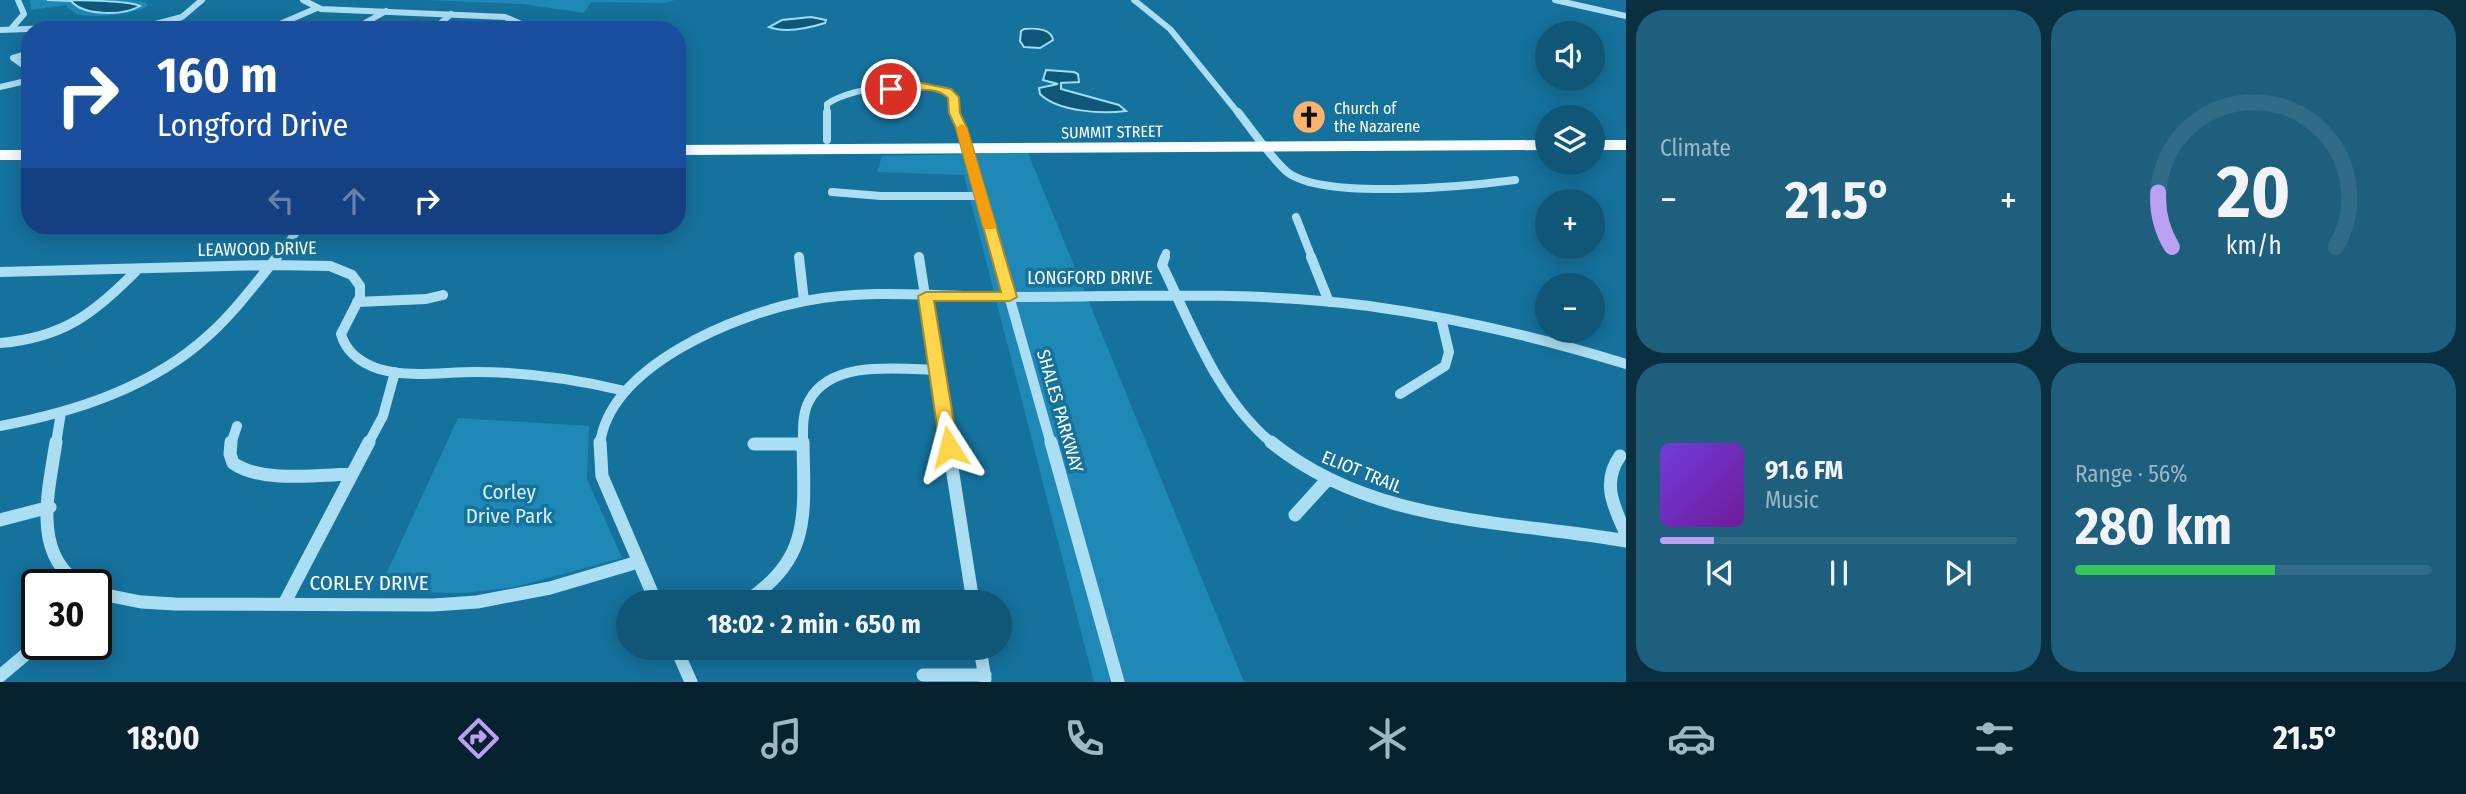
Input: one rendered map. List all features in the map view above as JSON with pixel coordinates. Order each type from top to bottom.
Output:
[{"type":"main road","name":"SUMMIT STREET","points":[[686,150],[1535,145]]},
{"type":"main road","points":[[1605,145],[1626,145]]},
{"type":"main road","points":[[0,155],[21,155]]},
{"type":"street","points":[[11,29],[24,14],[18,0]]},
{"type":"street","points":[[166,21],[181,17],[202,0]]},
{"type":"street","points":[[303,0],[317,8]]},
{"type":"street","points":[[1134,0],[1170,29],[1286,171],[1296,178],[1323,186],[1465,186],[1515,180]]},
{"type":"street","points":[[1555,0],[1626,16]]},
{"type":"street","points":[[287,21],[317,8],[505,17],[518,21]]},
{"type":"street","points":[[367,21],[386,11]]},
{"type":"street","points":[[443,21],[451,14]]},
{"type":"street","points":[[0,30],[21,29]]},
{"type":"street","points":[[21,55],[13,57],[21,65]]},
{"type":"street","points":[[0,87],[21,82]]},
{"type":"street","name":"SHALES PARKWAY","points":[[827,140],[827,104],[832,98],[917,85],[944,90],[954,97],[955,113],[1010,297],[1118,682]]},
{"type":"street","points":[[774,150],[809,147],[827,140],[869,150]]},
{"type":"street","points":[[832,192],[881,196],[981,196]]},
{"type":"street","points":[[1296,217],[1329,302]]},
{"type":"street","points":[[0,426],[61,412],[130,385],[188,352],[211,333],[294,235]]},
{"type":"street","name":"ELIOT TRAIL","points":[[1166,253],[1162,265],[1237,408],[1271,444],[1326,481],[1420,513],[1548,528],[1626,541]]},
{"type":"street","points":[[919,256],[971,590]]},
{"type":"street","points":[[799,257],[804,301]]},
{"type":"street","name":"LEAWOOD DRIVE","points":[[0,272],[322,265],[343,270],[357,280],[360,286],[357,302]]},
{"type":"street","points":[[0,343],[48,335],[82,321],[102,307],[138,268]]},
{"type":"street","points":[[443,295],[426,299],[357,302],[342,327],[342,342],[357,359],[369,366],[395,372],[527,374],[592,383],[625,391]]},
{"type":"street","name":"LONGFORD DRIVE","points":[[651,590],[609,497],[599,459],[604,426],[625,391],[678,352],[719,329],[804,301],[838,297],[926,296],[1251,296],[1329,302],[1441,318],[1511,333],[1626,364]]},
{"type":"street","points":[[1400,394],[1445,366],[1449,352],[1441,318]]},
{"type":"street","points":[[762,590],[779,578],[796,551],[803,524],[806,407],[819,388],[847,374],[870,370],[937,370]]},
{"type":"street","points":[[284,604],[383,416],[395,372]]},
{"type":"street","points":[[61,412],[47,531],[49,545],[62,569]]},
{"type":"street","points":[[237,426],[230,453],[231,461],[237,468],[269,474],[352,474]]},
{"type":"street","points":[[754,444],[803,444]]},
{"type":"street","points":[[1620,456],[1609,471],[1607,484],[1626,534]]},
{"type":"street","points":[[1295,515],[1326,481]]},
{"type":"street","points":[[0,520],[50,507]]},
{"type":"street","name":"CORLEY DRIVE","points":[[112,597],[141,602],[433,605],[477,603],[550,588],[638,562]]},
{"type":"street","points":[[0,676],[21,658]]},
{"type":"street","points":[[681,660],[691,682]]},
{"type":"street","points":[[923,675],[985,679],[983,660]]},
{"type":"green space","points":[[30,0],[131,0],[145,2],[148,6],[123,14],[90,16],[75,13],[66,5],[31,10]]},
{"type":"green space","points":[[426,0],[675,0],[664,3],[591,2],[584,13],[523,4]]},
{"type":"green space","points":[[1028,153],[1244,682],[1094,682],[964,175],[877,172],[882,156]]},
{"type":"green space","name":"Corley Drive Park","points":[[458,418],[589,426],[587,479],[622,558],[515,587],[465,593],[378,592]]},
{"type":"shaded area","points":[[47,0],[111,1],[140,6],[124,12],[104,13],[85,10],[71,1]]},
{"type":"shaded area","points":[[811,17],[826,20],[825,23],[797,29],[769,27],[782,20]]},
{"type":"shaded area","points":[[1021,31],[1046,31],[1053,40],[1040,48],[1024,47],[1020,41]]},
{"type":"shaded area","points":[[1046,70],[1078,74],[1079,82],[1061,83],[1061,89],[1119,105],[1126,111],[1081,110],[1048,100],[1040,94],[1039,88],[1058,84],[1043,80]]},
{"type":"slow traffic","points":[[962,128],[990,226]]},
{"type":"place","name":"Church of the Nazarene","points":[[1309,117]]},
{"type":"route","points":[[891,89],[917,85],[935,87],[954,97],[955,113],[962,128],[1010,297],[926,296],[949,447]]}]
